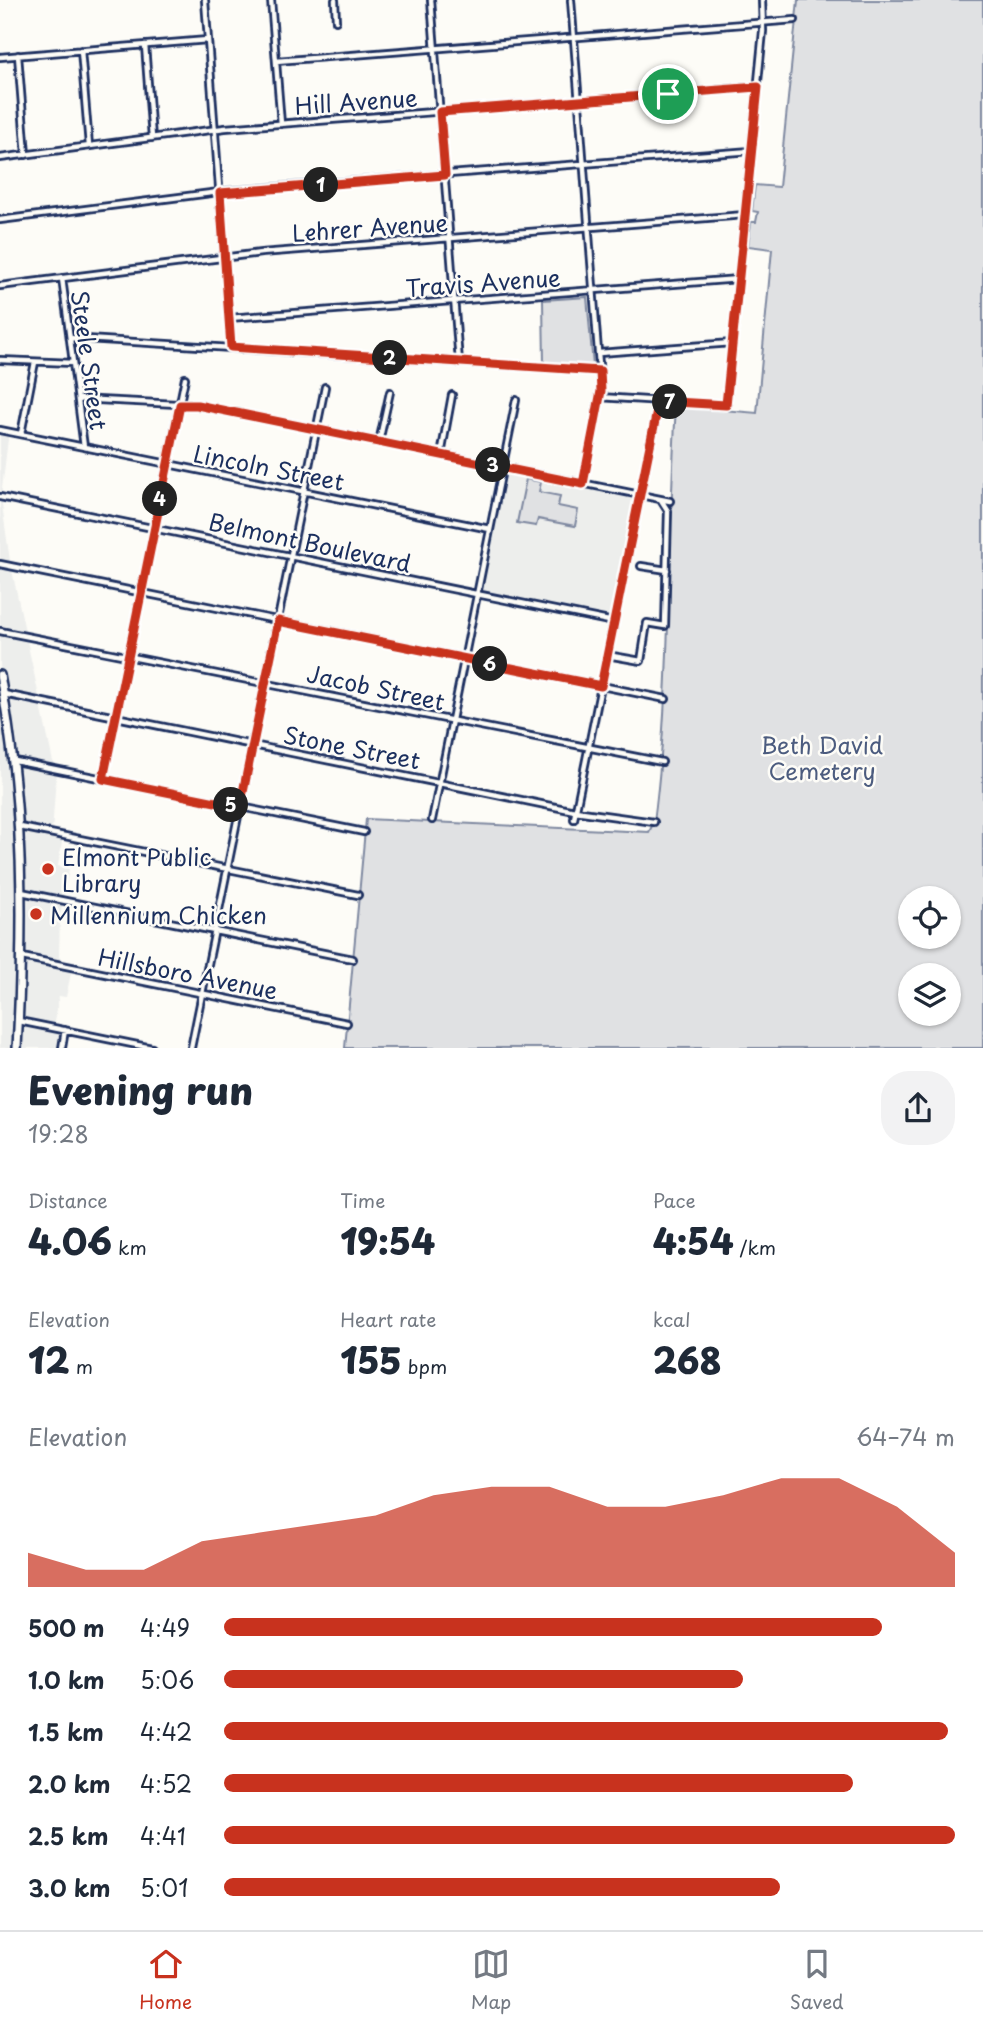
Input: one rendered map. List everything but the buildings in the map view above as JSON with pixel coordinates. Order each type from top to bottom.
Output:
[{"type":"main road","points":[[0,675],[15,761],[20,827],[22,957],[17,1048]]},
{"type":"street","points":[[205,0],[231,347]]},
{"type":"street","points":[[271,0],[281,124]]},
{"type":"street","points":[[335,0],[337,21]]},
{"type":"street","points":[[431,0],[459,362]]},
{"type":"street","points":[[571,0],[600,371],[599,397],[583,484]]},
{"type":"street","points":[[599,397],[726,405],[758,87],[762,0]]},
{"type":"street","points":[[276,61],[795,20]]},
{"type":"street","points":[[0,57],[208,40]]},
{"type":"street","points":[[145,45],[152,138]]},
{"type":"street","points":[[81,50],[89,146]]},
{"type":"street","points":[[18,55],[26,155]]},
{"type":"street","name":"Hill Avenue","points":[[0,158],[215,130],[758,87]]},
{"type":"street","points":[[0,220],[220,193],[751,151]]},
{"type":"street","name":"Lehrer Avenue","points":[[0,286],[225,256],[745,215]]},
{"type":"street","name":"Steele Street","points":[[62,278],[84,447]]},
{"type":"street","name":"Travis Avenue","points":[[229,318],[738,279]]},
{"type":"street","points":[[70,338],[600,371]]},
{"type":"street","points":[[599,353],[732,343]]},
{"type":"street","points":[[0,360],[73,363]]},
{"type":"street","points":[[21,434],[35,362]]},
{"type":"street","points":[[103,779],[185,378]]},
{"type":"street","points":[[191,1048],[325,387]]},
{"type":"street","points":[[379,442],[390,391]]},
{"type":"street","points":[[441,455],[452,395]]},
{"type":"street","points":[[78,399],[197,405],[670,501]]},
{"type":"street","points":[[432,820],[516,400]]},
{"type":"street","points":[[574,819],[659,401]]},
{"type":"street","name":"Lincoln Street","points":[[0,429],[490,529]]},
{"type":"street","name":"Belmont Boulevard","points":[[0,497],[614,622]]},
{"type":"street","points":[[607,654],[641,661],[646,623],[665,626],[668,510],[661,499]]},
{"type":"street","points":[[0,564],[666,699]]},
{"type":"street","points":[[641,566],[667,570]]},
{"type":"street","name":"Jacob Street","points":[[0,631],[662,762]]},
{"type":"street","name":"Stone Street","points":[[4,694],[575,811],[654,822]]},
{"type":"street","points":[[15,761],[364,832]]},
{"type":"street","points":[[20,827],[358,895]]},
{"type":"street","points":[[21,892],[353,959]]},
{"type":"street","name":"Hillsboro Avenue","points":[[22,957],[347,1023]]},
{"type":"street","points":[[18,1021],[127,1046],[152,1048]]},
{"type":"street","points":[[62,1048],[65,1030]]},
{"type":"shaded area","points":[[0,430],[9,431],[1,497],[10,561],[56,776],[52,833],[63,836],[58,866],[69,869],[60,917],[59,956],[72,968],[66,997],[59,996],[54,1028],[65,1030],[62,1048],[0,1048]]},
{"type":"shaded area","points":[[504,470],[636,498],[611,618],[479,592]]},
{"type":"green space","name":"Beth David Cemetery","points":[[798,0],[983,0],[983,1048],[345,1048],[366,819],[649,832],[654,822],[664,718],[676,406],[757,413],[772,249],[748,246],[751,222],[756,222],[758,212],[752,211],[755,185],[779,187]]},
{"type":"green space","points":[[587,297],[593,366],[544,363],[543,300]]},
{"type":"green space","points":[[526,479],[541,482],[539,492],[560,496],[558,506],[578,510],[575,526],[538,519],[536,526],[517,523]]},
{"type":"place","name":"Elmont Public Library","points":[[48,869]]},
{"type":"place","name":"Millennium Chicken","points":[[36,914]]},
{"type":"route","points":[[758,87],[726,405],[659,401],[601,686],[278,621],[240,807],[103,779],[180,405],[192,404],[583,484],[598,409],[600,371],[231,347],[220,193],[445,175],[440,112],[668,94],[758,87]]}]
